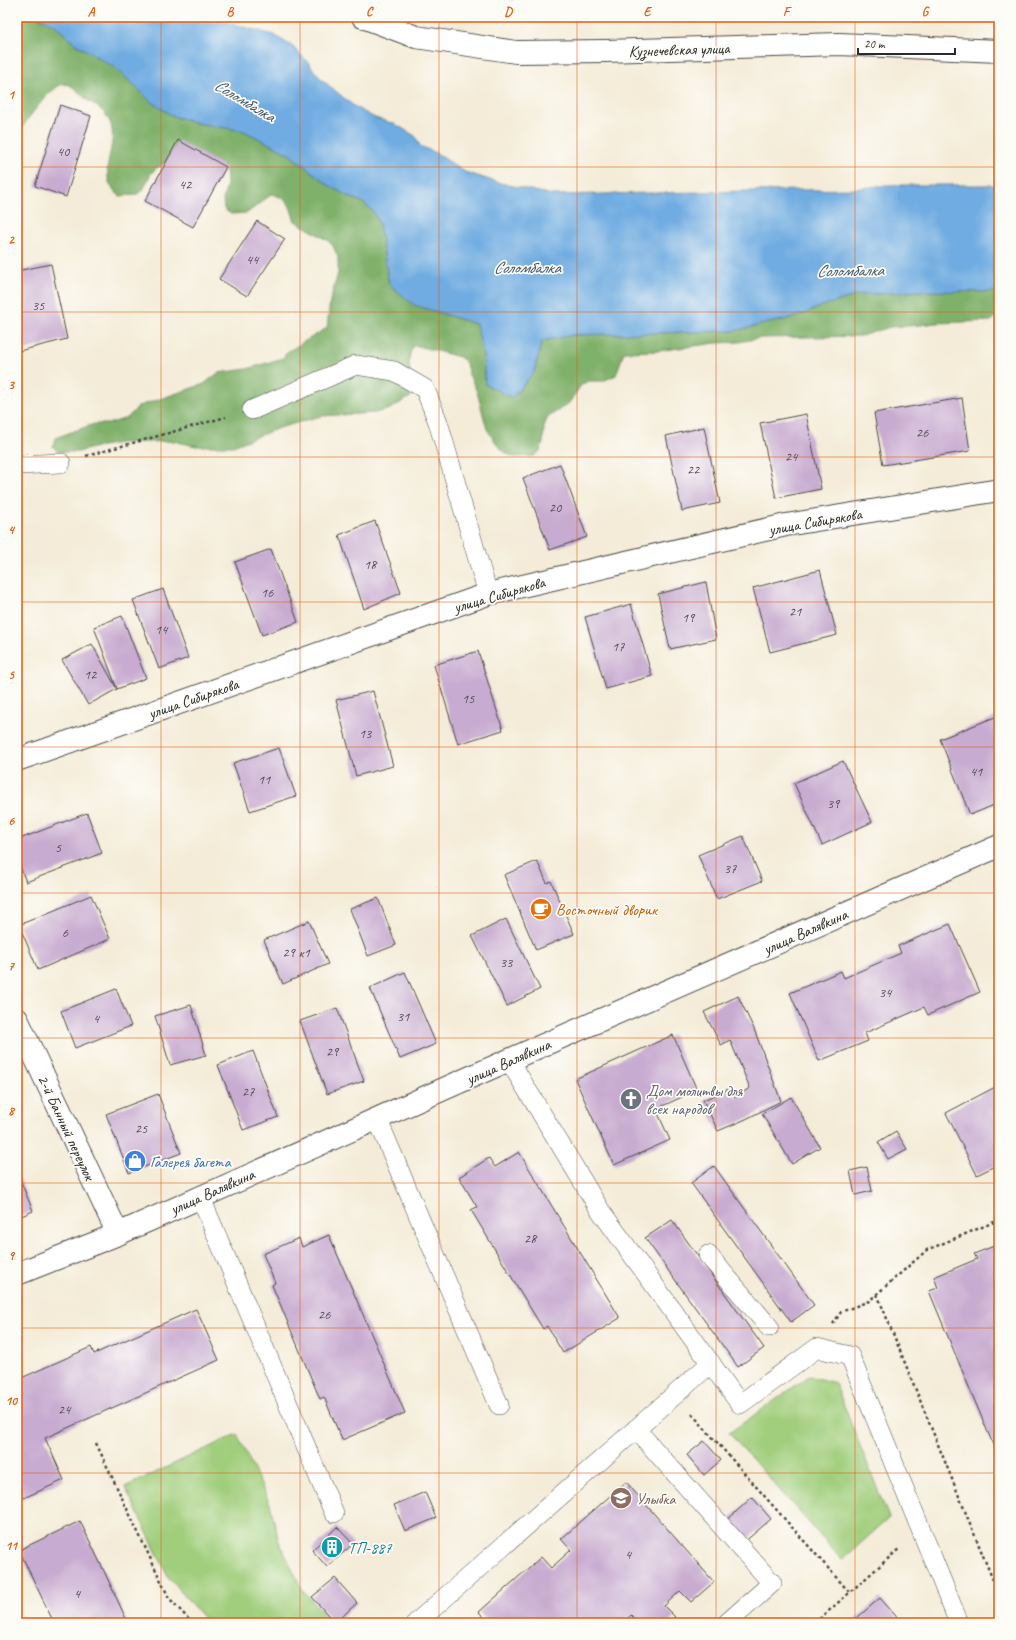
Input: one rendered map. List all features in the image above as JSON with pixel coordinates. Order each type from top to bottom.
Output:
[{"type":"street","name":"Кузнечевская улица","points":[[363,17],[416,37],[516,52],[605,51],[839,44],[999,51]]},
{"type":"street","name":"улица Сибирякова","points":[[17,760],[488,594],[786,525],[999,490]]},
{"type":"street","name":"улица Валявкина","points":[[17,1274],[118,1234],[377,1118],[999,846]]},
{"type":"street","name":"2-й Банный переулок","points":[[17,1019],[118,1234]]},
{"type":"lane","points":[[252,410],[356,365],[394,371],[426,388],[438,422],[488,594]]},
{"type":"lane","points":[[17,465],[61,463]]},
{"type":"lane","points":[[509,1060],[600,1210],[740,1404],[817,1348],[850,1356],[959,1623]]},
{"type":"lane","points":[[377,1118],[499,1405]]},
{"type":"lane","points":[[200,1196],[334,1512]]},
{"type":"lane","points":[[708,1255],[769,1327]]},
{"type":"lane","points":[[421,1621],[711,1363]]},
{"type":"lane","points":[[636,1429],[772,1583],[727,1623]]},
{"type":"path","points":[[61,463],[252,410]]},
{"type":"path","points":[[817,1348],[842,1312],[869,1301],[926,1250],[999,1220]]},
{"type":"path","points":[[877,1294],[999,1595]]},
{"type":"path","points":[[675,1394],[850,1592]]},
{"type":"path","points":[[96,1443],[169,1598],[192,1623]]},
{"type":"path","points":[[815,1623],[921,1530]]},
{"type":"green space","points":[[17,17],[38,17],[55,25],[74,43],[115,68],[151,102],[173,116],[197,123],[244,131],[289,154],[327,184],[347,196],[362,202],[372,210],[379,223],[389,284],[446,315],[476,324],[483,353],[485,384],[534,372],[542,341],[573,335],[734,331],[796,317],[825,305],[859,295],[922,291],[996,292],[999,298],[999,315],[991,321],[935,323],[890,327],[861,336],[760,338],[739,342],[716,343],[657,351],[624,352],[616,375],[603,381],[588,381],[581,385],[569,403],[547,418],[544,427],[543,443],[540,451],[534,456],[514,457],[506,453],[498,446],[487,429],[477,392],[468,372],[466,363],[460,357],[414,345],[411,351],[409,363],[415,394],[390,409],[375,413],[321,416],[279,428],[233,446],[196,446],[173,441],[120,443],[78,452],[58,452],[53,446],[55,438],[94,424],[108,424],[127,418],[139,406],[204,384],[218,373],[247,369],[283,358],[287,352],[327,328],[330,301],[338,273],[338,257],[333,246],[327,240],[295,221],[290,207],[283,198],[272,194],[247,213],[231,214],[224,209],[223,200],[227,184],[226,167],[178,141],[164,164],[156,168],[150,175],[143,190],[136,195],[120,196],[112,187],[108,177],[112,136],[111,125],[102,110],[68,85],[60,85],[46,97],[25,123],[17,136]]},
{"type":"green space","points":[[809,1376],[835,1383],[889,1518],[842,1560],[729,1433]]},
{"type":"green space","points":[[237,1434],[270,1504],[279,1542],[303,1591],[332,1623],[208,1623],[169,1578],[125,1487]]},
{"type":"water","name":"Соломбалка","points":[[38,17],[214,17],[229,23],[274,35],[293,47],[308,62],[321,79],[355,107],[375,118],[395,124],[415,136],[420,146],[436,153],[465,172],[496,182],[552,195],[853,189],[886,185],[999,185],[999,292],[922,291],[859,295],[825,305],[796,317],[734,331],[574,335],[542,341],[534,372],[512,398],[485,384],[483,353],[476,324],[414,305],[389,284],[379,223],[372,210],[362,202],[347,196],[327,184],[289,154],[244,131],[197,123],[173,116],[151,102],[115,68],[74,43],[55,25]]},
{"type":"building","points":[[60,105],[91,116],[66,197],[35,186]]},
{"type":"building","points":[[178,140],[226,167],[193,227],[145,201]]},
{"type":"building","points":[[257,221],[285,239],[247,296],[219,279]]},
{"type":"building","points":[[51,264],[67,339],[19,351],[17,343],[17,271]]},
{"type":"building","points":[[962,398],[970,451],[883,465],[874,413]]},
{"type":"building","points":[[806,414],[821,489],[776,498],[760,423]]},
{"type":"building","points":[[704,427],[720,503],[682,511],[666,436]]},
{"type":"building","points":[[560,464],[587,537],[550,550],[523,478]]},
{"type":"building","points":[[375,521],[401,593],[364,609],[339,535]]},
{"type":"building","points":[[271,549],[298,622],[262,635],[235,562]]},
{"type":"building","points":[[820,570],[837,635],[770,652],[753,588]]},
{"type":"building","points":[[706,582],[716,639],[670,649],[658,594]]},
{"type":"building","points":[[163,589],[188,658],[159,669],[133,600]]},
{"type":"building","points":[[631,604],[652,676],[606,689],[585,617]]},
{"type":"building","points":[[122,616],[146,678],[117,689],[94,627]]},
{"type":"building","points":[[92,644],[117,689],[88,705],[62,660]]},
{"type":"building","points":[[478,651],[503,730],[458,744],[434,665]]},
{"type":"building","points":[[373,691],[393,766],[356,776],[336,700]]},
{"type":"building","points":[[995,717],[999,725],[999,803],[970,815],[940,739]]},
{"type":"building","points":[[279,748],[296,796],[250,811],[233,763]]},
{"type":"building","points":[[843,761],[872,822],[822,845],[794,783]]},
{"type":"building","points":[[87,813],[102,853],[26,882],[17,858],[17,840]]},
{"type":"building","points":[[743,836],[762,881],[717,899],[698,855]]},
{"type":"building","name":"Восточный дворик","points":[[537,861],[547,883],[551,881],[574,934],[536,950],[504,875]]},
{"type":"building","points":[[91,895],[110,939],[38,970],[19,925]]},
{"type":"building","points":[[378,898],[396,945],[368,956],[350,909]]},
{"type":"building","points":[[506,919],[540,989],[507,1006],[472,936]]},
{"type":"building","points":[[309,921],[328,964],[283,984],[264,940]]},
{"type":"building","points":[[950,924],[980,992],[928,1015],[924,1007],[865,1033],[868,1041],[819,1061],[790,993],[841,971],[844,978],[901,953],[898,946]]},
{"type":"building","points":[[405,972],[436,1044],[400,1059],[370,988]]},
{"type":"building","points":[[116,989],[131,1026],[75,1048],[61,1011]]},
{"type":"building","points":[[738,996],[754,1029],[781,1101],[746,1119],[718,1131],[703,1100],[731,1088],[735,1097],[750,1088],[730,1040],[721,1045],[704,1012]]},
{"type":"building","points":[[191,1005],[206,1055],[170,1065],[155,1016]]},
{"type":"building","points":[[337,1008],[364,1081],[327,1094],[300,1021]]},
{"type":"building","name":"Дом молитвы для всех народов","points":[[673,1035],[697,1090],[656,1109],[670,1140],[614,1165],[575,1079]]},
{"type":"building","points":[[253,1051],[278,1117],[243,1130],[218,1065]]},
{"type":"building","points":[[999,1085],[999,1164],[977,1175],[946,1113]]},
{"type":"building","points":[[158,1094],[181,1153],[129,1173],[106,1114]]},
{"type":"building","points":[[791,1097],[820,1147],[792,1164],[762,1114]]},
{"type":"building","points":[[896,1131],[907,1149],[888,1159],[878,1142]]},
{"type":"building","points":[[519,1152],[620,1318],[563,1353],[547,1326],[543,1329],[471,1210],[477,1207],[459,1177],[489,1158],[495,1167]]},
{"type":"building","points":[[714,1166],[814,1305],[791,1322],[691,1183]]},
{"type":"building","points":[[867,1167],[872,1191],[855,1195],[850,1171]]},
{"type":"building","points":[[17,1177],[19,1177],[33,1211],[17,1218]]},
{"type":"building","points":[[672,1220],[764,1348],[738,1367],[645,1238]]},
{"type":"building","points":[[329,1235],[405,1413],[342,1440],[324,1397],[320,1399],[272,1285],[275,1283],[263,1254],[299,1238],[302,1247]]},
{"type":"building","points":[[999,1244],[999,1459],[929,1291],[938,1288],[934,1277],[977,1259],[974,1254]]},
{"type":"building","points":[[196,1309],[219,1360],[45,1438],[64,1480],[17,1501],[17,1380],[91,1347],[94,1354]]},
{"type":"building","points":[[704,1441],[721,1460],[704,1475],[687,1455]]},
{"type":"building","points":[[626,1482],[714,1582],[691,1602],[680,1591],[664,1606],[675,1617],[668,1623],[638,1623],[631,1615],[622,1623],[541,1623],[538,1620],[535,1623],[489,1623],[479,1612],[541,1557],[551,1568],[571,1550],[561,1539]]},
{"type":"building","points":[[425,1492],[436,1518],[405,1531],[394,1505]]},
{"type":"building","points":[[752,1497],[771,1519],[742,1544],[724,1523]]},
{"type":"building","points":[[80,1521],[128,1623],[54,1623],[19,1550]]},
{"type":"building","name":"ТП-887","points":[[337,1527],[353,1544],[327,1567],[312,1550]]},
{"type":"building","points":[[335,1578],[357,1603],[335,1623],[312,1597]]},
{"type":"building","points":[[880,1598],[902,1623],[851,1623]]},
{"type":"place","name":"Восточный дворик","points":[[541,909]]},
{"type":"place","name":"Дом молитвы для всех народов","points":[[631,1099]]},
{"type":"place","name":"Галерея багета","points":[[135,1161]]},
{"type":"place","name":"Улыбка","points":[[621,1498]]},
{"type":"place","name":"ТП-887","points":[[332,1547]]}]
